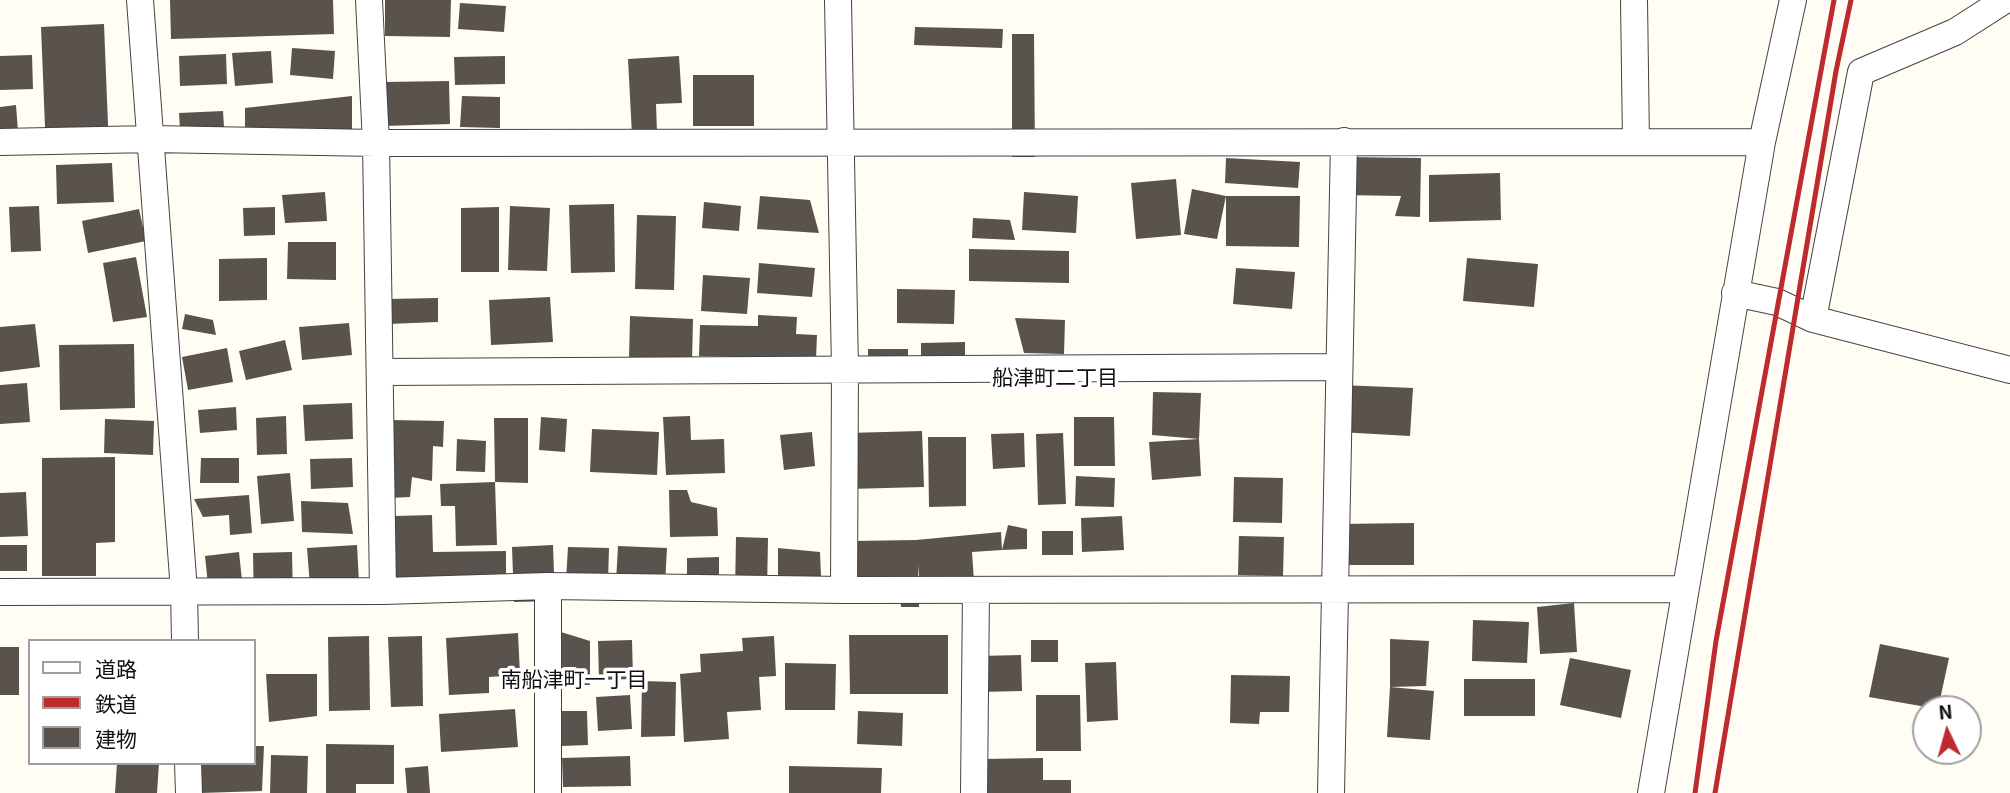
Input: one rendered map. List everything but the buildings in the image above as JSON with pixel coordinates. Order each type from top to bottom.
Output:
[{"type":"street","points":[[140,0],[184,591],[185,639]]},
{"type":"street","points":[[369,0],[376,142],[383,591]]},
{"type":"street","points":[[838,0],[845,369],[844,590]]},
{"type":"street","points":[[1633,0],[1636,142]]},
{"type":"street","points":[[1651,793],[1762,142],[1793,0]]},
{"type":"street","points":[[1813,319],[1861,72],[1955,32],[2005,0]]},
{"type":"street","points":[[0,142],[151,139],[376,142],[1762,142]]},
{"type":"street","points":[[1331,793],[1344,141]]},
{"type":"street","points":[[1735,293],[1796,308],[1813,319],[2010,370]]},
{"type":"street","points":[[380,372],[1339,367]]},
{"type":"street","points":[[0,592],[383,591],[548,586],[844,590],[1684,589]]},
{"type":"street","points":[[548,586],[548,793]]},
{"type":"street","points":[[974,793],[976,590]]},
{"type":"street","points":[[188,765],[189,793]]},
{"type":"railway","points":[[1695,793],[1716,641],[1834,0]]},
{"type":"railway","points":[[1715,793],[1836,71],[1851,0]]},
{"type":"district","name":"船津町二丁目","points":[[1055,377]]},
{"type":"district","name":"南船津町一丁目","points":[[574,679]]}]
